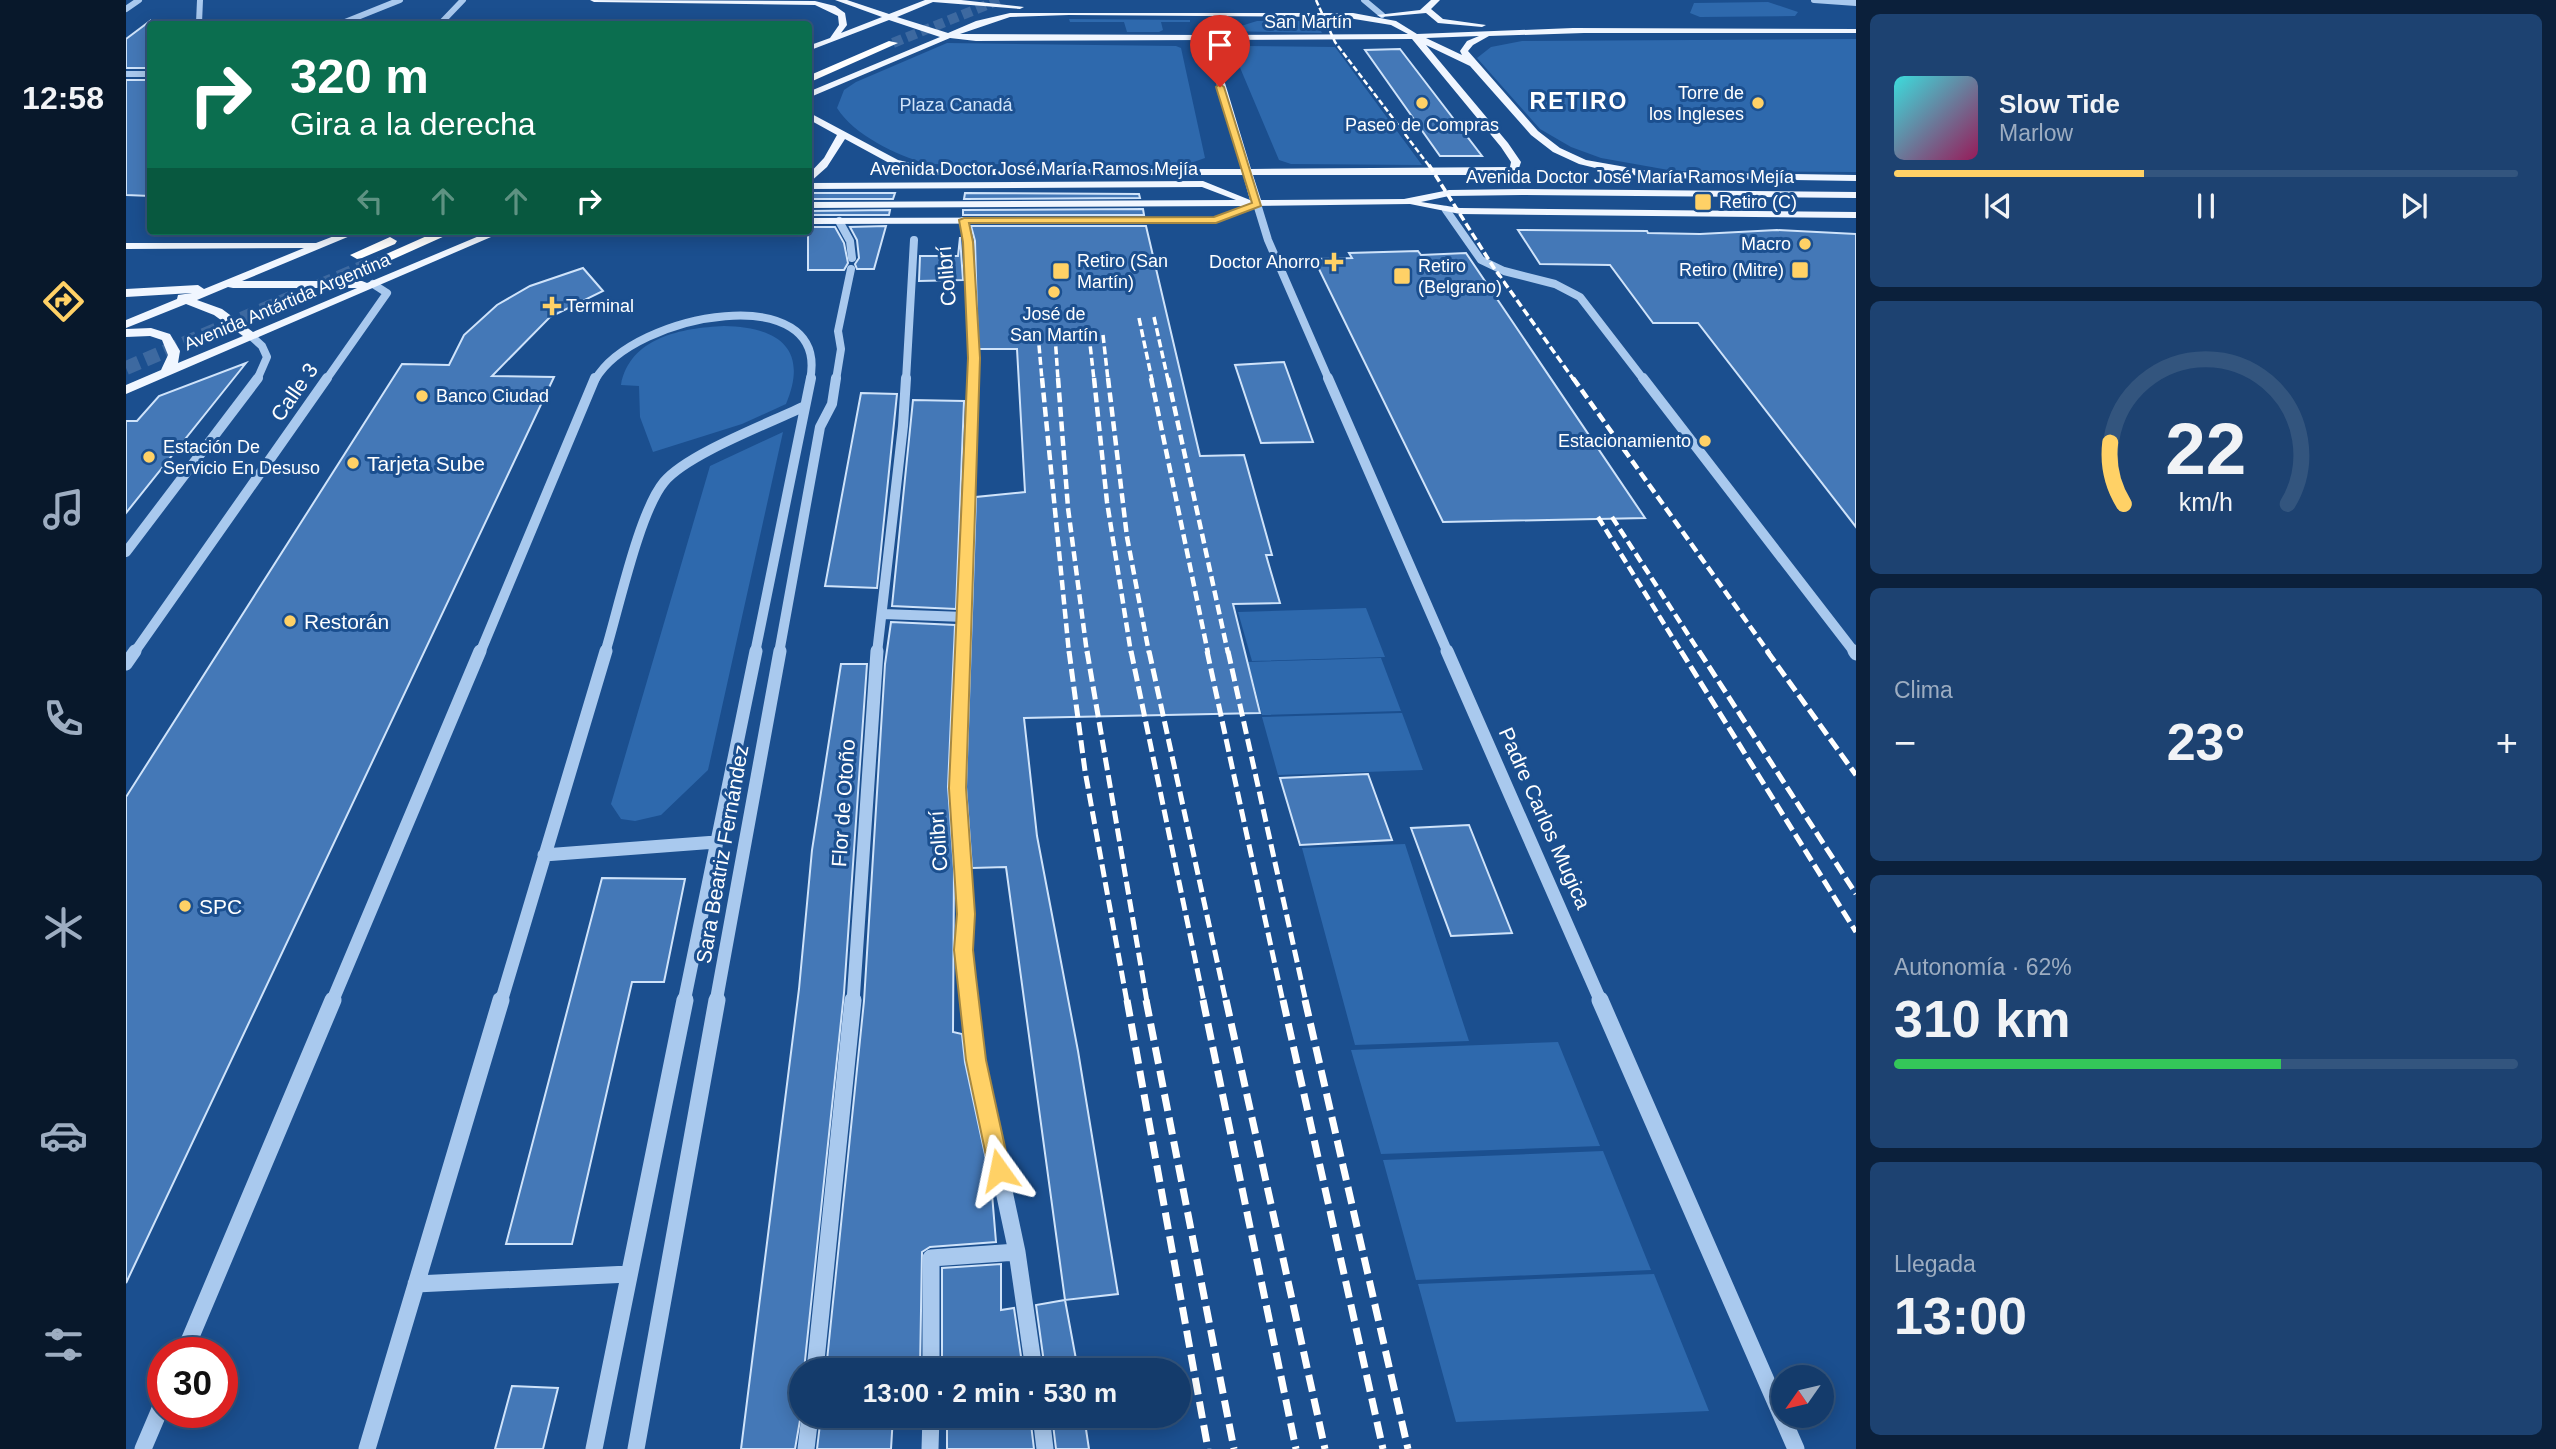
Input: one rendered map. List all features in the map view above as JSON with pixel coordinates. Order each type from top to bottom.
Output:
[{"type":"highway","points":[[820,62],[878,38]]},
{"type":"highway","points":[[812,78],[892,43]]},
{"type":"highway","points":[[357,255],[405,235]]},
{"type":"highway","points":[[373,263],[440,235]]},
{"type":"main road","points":[[594,0],[815,3],[832,8],[842,15],[843,25],[832,40]]},
{"type":"main road","points":[[839,0],[948,36]]},
{"type":"main road","points":[[812,48],[931,0],[1069,13]]},
{"type":"main road","points":[[1426,9],[1436,0]]},
{"type":"main road","name":"San Martín","points":[[1069,13],[1382,15],[1413,13],[1426,9],[1433,18],[1446,22],[1585,30],[1856,31]]},
{"type":"main road","points":[[812,93],[1001,16],[1069,13]]},
{"type":"main road","points":[[1250,15],[1222,25],[1208,39],[1214,68],[1257,204]]},
{"type":"main road","points":[[1344,38],[1337,15],[1397,24],[1417,37],[1473,64]]},
{"type":"main road","name":"San Martín","points":[[948,36],[998,39],[1344,38],[1585,30]]},
{"type":"main road","points":[[1491,35],[1474,41],[1465,48],[1465,54],[1544,142],[1586,161],[1630,172],[1681,194],[1681,184],[1699,176]]},
{"type":"main road","name":"Avenida Doctor José María Ramos Mejía","points":[[812,117],[895,162],[920,170],[1498,172],[1515,167],[1514,157],[1506,145],[1417,37]]},
{"type":"main road","points":[[812,123],[820,122]]},
{"type":"main road","points":[[812,177],[819,173],[832,155],[842,134]]},
{"type":"main road","points":[[878,187],[874,178],[885,172],[920,170]]},
{"type":"main road","name":"Avenida Doctor José María Ramos Mejía","points":[[1630,172],[1699,176],[1856,178]]},
{"type":"main road","name":"Avenida Doctor José María Ramos Mejía","points":[[812,186],[1203,184],[1257,204]]},
{"type":"main road","name":"Avenida Doctor José María Ramos Mejía","points":[[812,205],[1404,202],[1449,194],[1856,195]]},
{"type":"main road","name":"Avenida Doctor José María Ramos Mejía","points":[[1404,202],[1446,210],[1856,215]]},
{"type":"main road","name":"Avenida Doctor José María Ramos Mejía","points":[[812,222],[1216,220],[1257,204]]},
{"type":"main road","name":"Avenida Antártida Argentina","points":[[126,324],[347,235]]},
{"type":"main road","name":"Avenida Antártida Argentina","points":[[126,390],[490,235]]},
{"type":"main road","points":[[126,246],[323,245]]},
{"type":"main road","points":[[126,293],[162,293],[222,285],[373,284]]},
{"type":"main road","points":[[162,293],[188,299],[218,312],[251,336]]},
{"type":"main road","points":[[126,333],[151,332],[166,337],[172,344],[175,359],[166,373]]},
{"type":"street","points":[[126,9],[139,0]]},
{"type":"street","points":[[199,21],[200,0]]},
{"type":"street","points":[[348,21],[400,0]]},
{"type":"street","points":[[443,21],[463,0]]},
{"type":"street","points":[[1364,0],[1382,15]]},
{"type":"street","points":[[1814,0],[1856,4]]},
{"type":"street","points":[[126,74],[147,74]]},
{"type":"street","name":"Padre Carlos Mugica","points":[[1257,204],[1268,240],[1797,1449]]},
{"type":"street","points":[[1446,210],[1487,265],[1503,272],[1552,282],[1580,297],[1856,654]]},
{"type":"street","name":"Colibrí","points":[[964,220],[968,242],[974,358],[957,788],[966,914],[964,950],[976,1060],[1017,1252],[1032,1358]]},
{"type":"street","name":"Sara Beatriz Fernández","points":[[636,1449],[820,427],[832,404],[841,349],[838,331],[851,264],[850,240],[839,221]]},
{"type":"street","name":"Flor de Otoño","points":[[816,1358],[850,1037],[879,616],[882,614],[903,426],[914,240]]},
{"type":"street","name":"Calle 3","points":[[126,664],[387,293],[373,284]]},
{"type":"street","points":[[191,1337],[594,380],[608,360],[620,349],[654,331],[719,315],[771,320],[789,327],[801,336],[810,348],[814,362],[594,1449]]},
{"type":"street","points":[[212,436],[258,379],[267,362],[262,346],[251,336]]},
{"type":"street","points":[[367,1449],[647,513],[657,491],[674,472],[701,454],[805,406]]},
{"type":"street","points":[[882,614],[965,617]]},
{"type":"street","points":[[126,647],[146,634]]},
{"type":"street","points":[[544,855],[716,842]]},
{"type":"street","points":[[416,1284],[629,1274]]},
{"type":"street","points":[[143,1449],[152,1428]]},
{"type":"street","points":[[806,1449],[809,1428]]},
{"type":"street","points":[[930,1449],[931,1428]]},
{"type":"street","points":[[1042,1428],[1045,1449]]},
{"type":"lane","points":[[126,552],[212,436]]},
{"type":"lane","points":[[931,1358],[931,1258],[1017,1252]]},
{"type":"green space","points":[[1768,2],[1798,12],[1795,16],[1700,17],[1690,13],[1694,3]]},
{"type":"green space","points":[[1069,19],[1190,22],[1161,22],[1163,30],[1159,32],[1127,32],[1124,22],[1070,22]]},
{"type":"green space","points":[[1257,21],[1316,21],[1322,33],[1225,31]]},
{"type":"green space","points":[[1856,39],[1856,172],[1674,171],[1601,158],[1571,147],[1540,129],[1477,58],[1491,47],[1522,41]]},
{"type":"green space","name":"Plaza Canadá","points":[[947,43],[1181,48],[1205,158],[1185,165],[927,164],[877,143],[854,127],[837,108],[844,90],[856,82]]},
{"type":"green space","points":[[1335,47],[1422,165],[1291,164],[1279,160],[1233,51],[1233,48]]},
{"type":"green space","points":[[724,326],[759,331],[784,344],[791,355],[794,368],[786,404],[742,424],[653,452],[640,417],[639,386],[621,385],[626,369],[635,356],[660,338],[691,329]]},
{"type":"green space","points":[[783,432],[708,770],[661,815],[635,821],[621,819],[611,804],[710,466]]},
{"type":"green space","points":[[1366,608],[1385,657],[1252,661],[1238,612]]},
{"type":"green space","points":[[1381,658],[1401,711],[1262,715],[1248,662]]},
{"type":"green space","points":[[1402,713],[1423,770],[1278,775],[1262,717]]},
{"type":"green space","points":[[1405,844],[1469,1041],[1355,1045],[1302,848]]},
{"type":"green space","points":[[1558,1042],[1600,1146],[1381,1154],[1351,1050]]},
{"type":"green space","points":[[1603,1151],[1651,1270],[1416,1280],[1383,1160]]},
{"type":"green space","points":[[1654,1274],[1709,1411],[1456,1422],[1418,1284]]},
{"type":"building","points":[[147,23],[147,68],[126,68],[126,39]]},
{"type":"building","name":"Paseo de Compras","points":[[1400,49],[1482,156],[1440,156],[1365,50]]},
{"type":"building","points":[[126,80],[147,80],[147,196],[126,195]]},
{"type":"building","points":[[812,193],[895,193],[893,199],[812,199]]},
{"type":"building","points":[[965,193],[1139,194],[1140,198],[964,199]]},
{"type":"building","points":[[1143,209],[1144,215],[963,215],[963,210]]},
{"type":"building","points":[[890,210],[889,215],[812,215],[812,211]]},
{"type":"building","points":[[886,226],[874,269],[857,269],[857,240],[850,227]]},
{"type":"building","points":[[971,226],[1146,226],[1200,456],[1244,455],[1272,555],[1266,555],[1280,603],[1233,604],[1260,713],[1024,718],[1037,836],[1078,1051],[1118,1294],[1065,1300],[1006,867],[972,868],[966,787],[976,497],[1025,492],[1017,349],[978,349],[975,241]]},
{"type":"building","points":[[812,227],[835,227],[844,243],[848,263],[844,270],[808,270],[808,235],[812,235]]},
{"type":"building","points":[[1518,230],[1700,234],[1777,230],[1856,234],[1856,527],[1698,323],[1653,323],[1610,265],[1540,264]]},
{"type":"building","points":[[960,237],[963,280],[919,281],[920,256],[958,256]]},
{"type":"building","points":[[1418,251],[1421,255],[1466,253],[1645,518],[1443,522],[1314,259],[1352,258],[1349,253]]},
{"type":"building","points":[[583,268],[603,291],[550,317],[492,376],[554,377],[126,1283],[126,797],[402,364],[449,365],[464,335],[497,305],[530,286]]},
{"type":"building","points":[[1284,362],[1313,442],[1261,443],[1235,365]]},
{"type":"building","name":"Estación De Servicio En Desuso","points":[[246,363],[126,513],[126,421],[137,421],[159,396]]},
{"type":"building","points":[[861,393],[897,394],[877,588],[825,586]]},
{"type":"building","points":[[913,400],[964,401],[956,609],[892,606]]},
{"type":"building","points":[[891,622],[955,625],[948,787],[954,869],[953,1032],[962,1034],[965,1062],[991,1182],[996,1242],[930,1247],[922,1252],[920,1358],[827,1358],[864,1001],[885,664]]},
{"type":"building","points":[[841,664],[867,664],[844,993],[805,1358],[789,1358],[789,1428],[799,1428],[795,1449],[741,1449],[799,989],[812,850]]},
{"type":"building","points":[[1368,774],[1392,840],[1300,845],[1280,778]]},
{"type":"building","points":[[1469,825],[1512,933],[1451,936],[1411,828]]},
{"type":"building","points":[[602,878],[685,879],[664,982],[632,982],[572,1244],[506,1244]]},
{"type":"building","points":[[1001,1264],[1001,1310],[1014,1308],[1021,1358],[942,1358],[942,1268]]},
{"type":"building","points":[[1065,1300],[1076,1358],[1043,1358],[1036,1305]]},
{"type":"building","points":[[512,1386],[558,1388],[543,1449],[495,1449]]},
{"type":"building","points":[[820,1428],[892,1428],[891,1449],[817,1449]]},
{"type":"building","points":[[947,1428],[1031,1428],[1034,1449],[947,1449]]},
{"type":"building","points":[[1053,1428],[1086,1428],[1089,1449],[1056,1449]]},
{"type":"tunnel","points":[[893,43],[999,0]]},
{"type":"tunnel","points":[[126,368],[373,263]]},
{"type":"railway","points":[[1316,0],[1335,42],[1430,167]]},
{"type":"railway","points":[[1429,165],[1494,268],[1574,380]]},
{"type":"railway","points":[[1154,317],[1168,380]]},
{"type":"railway","points":[[1139,318],[1152,380]]},
{"type":"railway","points":[[1038,334],[1042,380]]},
{"type":"railway","points":[[1055,335],[1058,380]]},
{"type":"railway","points":[[1089,335],[1094,380]]},
{"type":"railway","points":[[1103,335],[1108,380]]},
{"type":"railway","points":[[1042,378],[1069,653]]},
{"type":"railway","points":[[1058,378],[1068,508],[1087,653]]},
{"type":"railway","points":[[1094,378],[1107,502],[1131,653]]},
{"type":"railway","points":[[1108,378],[1127,537],[1149,653]]},
{"type":"railway","points":[[1151,378],[1208,653]]},
{"type":"railway","points":[[1168,378],[1228,653]]},
{"type":"railway","points":[[1573,378],[1769,653]]},
{"type":"railway","points":[[1598,517],[1682,653]]},
{"type":"railway","points":[[1612,517],[1700,653]]},
{"type":"railway","points":[[1069,651],[1085,771],[1127,1002]]},
{"type":"railway","points":[[1087,651],[1147,1002]]},
{"type":"railway","points":[[1131,651],[1204,1002]]},
{"type":"railway","points":[[1149,651],[1226,1002]]},
{"type":"railway","points":[[1207,651],[1283,1002]]},
{"type":"railway","points":[[1228,651],[1306,1002]]},
{"type":"railway","points":[[1681,651],[1856,932]]},
{"type":"railway","points":[[1699,651],[1856,894]]},
{"type":"railway","points":[[1767,651],[1856,775]]},
{"type":"railway","points":[[1127,1000],[1208,1449]]},
{"type":"railway","points":[[1146,1000],[1234,1449]]},
{"type":"railway","points":[[1203,1000],[1296,1449]]},
{"type":"railway","points":[[1226,1000],[1325,1449]]},
{"type":"railway","points":[[1283,1000],[1383,1449]]},
{"type":"railway","points":[[1305,1000],[1408,1449]]},
{"type":"place","name":"Paseo de Compras","points":[[1422,103]]},
{"type":"place","name":"Torre de los Ingleses","points":[[1758,103]]},
{"type":"place","name":"Retiro (C)","points":[[1703,202]]},
{"type":"place","name":"Macro","points":[[1805,244]]},
{"type":"place","name":"Doctor Ahorro","points":[[1334,262]]},
{"type":"place","name":"Retiro (Mitre)","points":[[1800,270]]},
{"type":"place","name":"Retiro (San Martín)","points":[[1061,271]]},
{"type":"place","name":"Retiro (Belgrano)","points":[[1402,276]]},
{"type":"place","name":"José de San Martín","points":[[1054,292]]},
{"type":"place","name":"Terminal","points":[[552,306]]},
{"type":"place","name":"Banco Ciudad","points":[[422,396]]},
{"type":"place","name":"Estacionamiento","points":[[1705,441]]},
{"type":"place","name":"Estación De Servicio En Desuso","points":[[149,457]]},
{"type":"place","name":"Tarjeta Sube","points":[[353,463]]},
{"type":"place","name":"Restorán","points":[[290,621]]},
{"type":"place","name":"SPC","points":[[185,906]]},
{"type":"district","name":"RETIRO","points":[[1579,101]]},
{"type":"route","points":[[999,1170],[976,1060],[964,950],[966,914],[957,788],[974,358],[968,242],[964,220],[1216,220],[1257,204],[1220,87]]}]
